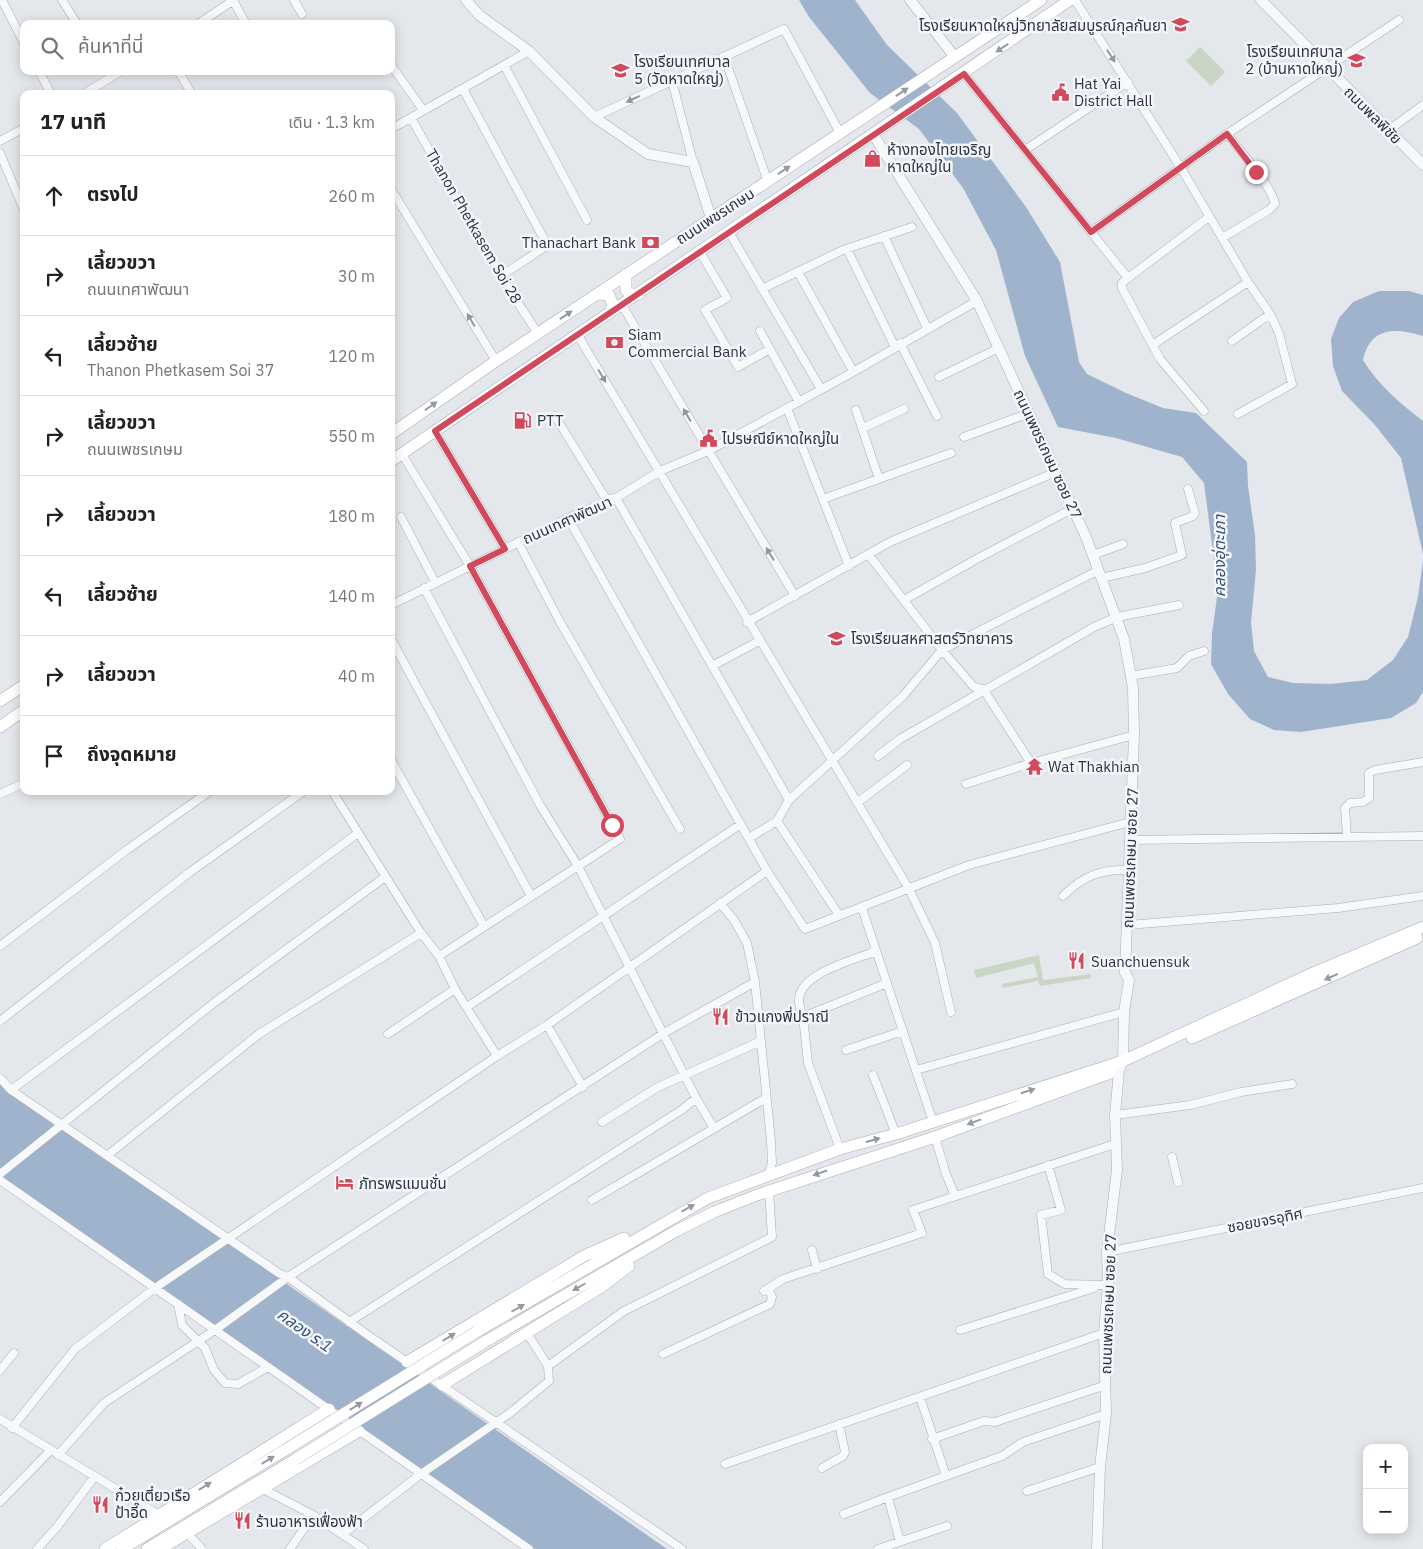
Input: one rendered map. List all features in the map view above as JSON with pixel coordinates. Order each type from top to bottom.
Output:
[{"type":"main road","name":"ถนนเพชรเกษม","points":[[395,431],[626,274],[1041,0]]},
{"type":"main road","name":"ถนนเพชรเกษม","points":[[395,458],[964,74],[1070,0]]},
{"type":"main road","points":[[626,274],[626,290],[630,294],[639,294]]},
{"type":"main road","points":[[598,294],[609,295],[613,305],[610,313]]},
{"type":"main road","points":[[0,701],[20,687]]},
{"type":"main road","points":[[0,727],[20,713]]},
{"type":"main road","points":[[407,1362],[584,1256],[671,1217],[708,1198],[840,1149],[896,1134],[1121,1065],[1313,973],[1423,927]]},
{"type":"main road","points":[[147,1549],[486,1341],[676,1231],[714,1212],[769,1190],[935,1136],[1121,1065],[1423,935]]},
{"type":"main road","points":[[122,1549],[476,1332],[671,1217]]},
{"type":"main road","points":[[442,1386],[601,1287],[676,1231]]},
{"type":"main road","points":[[105,1549],[329,1409]]},
{"type":"main road","points":[[160,1549],[359,1431]]},
{"type":"street","points":[[2,0],[20,34]]},
{"type":"street","points":[[62,0],[74,20]]},
{"type":"street","points":[[204,20],[233,0],[244,20]]},
{"type":"street","points":[[294,0],[302,14]]},
{"type":"street","points":[[466,0],[480,15],[529,51],[594,118],[648,154],[693,162]]},
{"type":"street","points":[[910,0],[955,57]]},
{"type":"street","points":[[1075,0],[1128,82],[1248,282],[1270,314],[1279,333],[1292,384],[1238,414]]},
{"type":"street","name":"ถนนพลพิชัย","points":[[1261,0],[1423,165]]},
{"type":"street","points":[[1091,232],[1227,134],[1399,20]]},
{"type":"street","points":[[594,118],[784,29],[840,133]]},
{"type":"street","points":[[395,127],[529,51]]},
{"type":"street","points":[[724,56],[768,182]]},
{"type":"street","points":[[504,65],[587,220]]},
{"type":"street","points":[[395,71],[423,110]]},
{"type":"street","points":[[964,74],[1128,278]]},
{"type":"street","points":[[41,75],[49,90]]},
{"type":"street","points":[[89,90],[107,75]]},
{"type":"street","points":[[180,75],[190,90]]},
{"type":"street","points":[[672,81],[693,162],[711,218]]},
{"type":"street","points":[[1025,150],[1128,82]]},
{"type":"street","points":[[462,89],[545,241],[545,247],[502,276]]},
{"type":"street","points":[[1389,130],[1423,105]]},
{"type":"street","name":"Thanon Phetkasem Soi 28","points":[[411,118],[502,276],[538,334]]},
{"type":"street","points":[[0,141],[20,130]]},
{"type":"street","name":"ถนนเพชรเกษม ซอย 27","points":[[876,132],[977,301],[1030,413],[1093,555],[1124,639],[1130,676],[1134,735],[1125,973],[1129,980],[1124,1012],[1121,1065],[1115,1115],[1117,1170],[1105,1285],[1106,1414],[1100,1467],[1097,1549]]},
{"type":"street","points":[[1222,238],[1269,210],[1274,204],[1274,198],[1227,134]]},
{"type":"street","points":[[0,153],[20,200]]},
{"type":"street","points":[[395,196],[496,361]]},
{"type":"street","points":[[1204,411],[1160,359],[1154,344],[1122,288],[1122,283],[1209,217]]},
{"type":"street","points":[[762,290],[847,249],[912,227]]},
{"type":"street","points":[[729,232],[821,389]]},
{"type":"street","points":[[884,236],[927,328]]},
{"type":"street","points":[[847,249],[897,345],[937,416]]},
{"type":"street","points":[[700,252],[727,298],[705,310],[738,367],[770,349]]},
{"type":"street","points":[[798,272],[853,372]]},
{"type":"street","points":[[1154,344],[1248,282]]},
{"type":"street","name":"ถนนเทศาพัฒนา","points":[[395,603],[568,518],[616,498],[660,472],[708,451],[853,372],[897,345],[977,301]]},
{"type":"street","points":[[622,305],[795,596]]},
{"type":"street","points":[[1232,341],[1270,314]]},
{"type":"street","points":[[760,331],[799,402]]},
{"type":"street","points":[[577,334],[909,889],[935,943],[951,1012]]},
{"type":"street","points":[[939,377],[999,348]]},
{"type":"street","points":[[787,408],[849,566]]},
{"type":"street","points":[[863,428],[904,409]]},
{"type":"street","points":[[856,410],[879,479]]},
{"type":"street","points":[[964,437],[1030,413]]},
{"type":"street","points":[[555,416],[606,499],[616,498],[714,665],[789,800]]},
{"type":"street","points":[[435,431],[505,549]]},
{"type":"street","points":[[823,499],[951,453]]},
{"type":"street","points":[[402,454],[470,566],[620,839],[439,956]]},
{"type":"street","points":[[748,622],[890,542],[1056,472]]},
{"type":"street","points":[[750,838],[777,821],[789,800],[903,696],[942,650],[1100,574],[1145,568],[1182,555],[1175,524],[1196,513],[1188,489]]},
{"type":"street","points":[[904,600],[982,556],[1072,509]]},
{"type":"street","points":[[401,517],[435,582]]},
{"type":"street","points":[[568,518],[767,871],[805,929],[969,865],[1130,822]]},
{"type":"street","points":[[518,542],[560,622],[680,829]]},
{"type":"street","points":[[1093,555],[1123,544]]},
{"type":"street","points":[[869,555],[942,650],[974,687],[982,689],[1031,763]]},
{"type":"street","points":[[424,588],[540,805],[578,866],[696,1098],[714,1128]]},
{"type":"street","points":[[878,756],[900,739],[982,689],[1086,630],[1116,617],[1179,605]]},
{"type":"street","points":[[714,665],[759,641]]},
{"type":"street","points":[[395,646],[531,896]]},
{"type":"street","points":[[1130,676],[1177,668],[1189,656],[1204,651]]},
{"type":"street","points":[[966,784],[1031,763],[1134,735]]},
{"type":"street","points":[[1348,836],[1345,808],[1350,803],[1363,802],[1368,798],[1368,777],[1372,771],[1423,762]]},
{"type":"street","points":[[857,802],[907,765]]},
{"type":"street","points":[[395,767],[484,926]]},
{"type":"street","points":[[0,794],[20,785]]},
{"type":"street","points":[[0,946],[128,849],[204,795]]},
{"type":"street","points":[[0,1021],[190,872],[298,795]]},
{"type":"street","points":[[334,795],[421,934],[439,956],[455,989],[497,1056]]},
{"type":"street","points":[[777,821],[839,915]]},
{"type":"street","points":[[467,1008],[741,824]]},
{"type":"street","points":[[11,1090],[358,833]]},
{"type":"street","points":[[1130,840],[1423,836]]},
{"type":"street","points":[[1063,896],[1078,883],[1102,870],[1128,870]]},
{"type":"street","points":[[12,1428],[75,1349],[159,1286],[497,1056],[547,1025],[767,871]]},
{"type":"street","points":[[0,1174],[62,1122],[215,1002],[385,877]]},
{"type":"street","points":[[1128,925],[1338,908],[1423,896]]},
{"type":"street","points":[[720,903],[734,920],[747,943],[755,982],[772,1163],[768,1176]]},
{"type":"street","points":[[862,908],[933,1122]]},
{"type":"street","points":[[108,1155],[258,1034],[421,934]]},
{"type":"street","points":[[840,1149],[808,1063],[803,1017],[799,1004],[800,994],[815,975],[876,951]]},
{"type":"street","points":[[58,1455],[104,1403],[215,1330],[288,1277],[664,1033],[755,982]]},
{"type":"street","points":[[803,1017],[887,983]]},
{"type":"street","points":[[388,1034],[455,989]]},
{"type":"street","points":[[916,1070],[1124,1012]]},
{"type":"street","points":[[547,1025],[583,1087]]},
{"type":"street","points":[[846,1050],[903,1031]]},
{"type":"street","points":[[602,1122],[658,1087],[760,1041]]},
{"type":"street","points":[[873,1075],[896,1134]]},
{"type":"street","points":[[0,1078],[11,1090],[62,1122],[225,1240],[288,1277],[349,1322],[682,1549]]},
{"type":"street","points":[[1115,1115],[1190,1105],[1241,1092],[1292,1084]]},
{"type":"street","points":[[349,1322],[683,1109],[696,1098]]},
{"type":"street","points":[[592,1200],[766,1098]]},
{"type":"street","points":[[935,1136],[946,1174],[955,1196]]},
{"type":"street","points":[[663,1354],[770,1304],[772,1297],[766,1290],[783,1279],[922,1233],[913,1210],[1115,1144]]},
{"type":"street","points":[[1172,1157],[1178,1182]]},
{"type":"street","points":[[1048,1165],[1061,1210],[1042,1215],[1048,1274],[1065,1284],[1105,1285]]},
{"type":"street","points":[[0,1180],[159,1286],[178,1304],[529,1549]]},
{"type":"street","name":"ซอยขจรอุทิศ","points":[[1107,1252],[1423,1188]]},
{"type":"street","points":[[548,1366],[624,1311],[772,1237],[769,1190]]},
{"type":"street","points":[[812,1250],[817,1269]]},
{"type":"street","points":[[960,1330],[1105,1285]]},
{"type":"street","points":[[178,1304],[182,1324],[200,1340],[214,1370],[225,1383],[238,1384],[268,1366]]},
{"type":"street","points":[[343,1534],[421,1474],[497,1422],[549,1382],[548,1366],[526,1333]]},
{"type":"street","points":[[725,1464],[1104,1333]]},
{"type":"street","points":[[0,1370],[14,1352]]},
{"type":"street","points":[[932,1439],[984,1421],[995,1422],[1106,1385]]},
{"type":"street","points":[[920,1397],[932,1439],[946,1476]]},
{"type":"street","points":[[844,1514],[1002,1456],[1023,1442],[1106,1414]]},
{"type":"street","points":[[1,1421],[159,1515]]},
{"type":"street","points":[[822,1468],[843,1456],[845,1452],[839,1424]]},
{"type":"street","points":[[0,1502],[51,1450]]},
{"type":"street","points":[[1027,1491],[1100,1467]]},
{"type":"street","points":[[37,1549],[57,1527],[95,1476]]},
{"type":"street","points":[[263,1489],[313,1516],[364,1549]]},
{"type":"street","points":[[888,1497],[900,1542]]},
{"type":"street","points":[[290,1549],[313,1516]]},
{"type":"street","points":[[878,1549],[948,1526]]},
{"type":"street","points":[[188,1534],[202,1549]]},
{"type":"green space","points":[[1200,47],[1225,72],[1211,86],[1186,61]]},
{"type":"green space","points":[[1039,955],[1043,980],[1091,974],[1091,978],[1040,986],[1038,981],[1003,988],[1002,984],[1038,977],[1034,963],[976,978],[974,970]]},
{"type":"water","name":"คลองอุ่ตะเภา","points":[[799,0],[855,0],[887,45],[957,113],[1026,207],[1060,262],[1079,362],[1087,374],[1163,408],[1196,413],[1247,462],[1248,486],[1255,535],[1256,570],[1251,622],[1254,651],[1268,677],[1293,683],[1331,684],[1367,680],[1393,660],[1408,637],[1418,597],[1423,560],[1423,692],[1416,703],[1391,718],[1301,732],[1274,730],[1250,719],[1228,694],[1211,664],[1212,633],[1218,590],[1204,483],[1182,457],[1116,438],[1058,427],[1025,356],[996,250],[963,188],[919,129],[870,93],[809,17]]},
{"type":"water","points":[[1379,291],[1409,291],[1423,295],[1423,336],[1403,331],[1385,332],[1371,341],[1366,349],[1363,360],[1383,386],[1423,421],[1423,554],[1401,458],[1375,425],[1342,391],[1333,366],[1331,339],[1339,318],[1353,302]]},
{"type":"water","name":"คลอง ร.1","points":[[0,1084],[667,1549],[531,1549],[0,1177]]},
{"type":"place","name":"โรงเรียนหาดใหญ่วิทยาลัยสมบูรณ์กุลกันยา","points":[[1181,25]]},
{"type":"place","name":"โรงเรียนเทศบาล 2 (บ้านหาดใหญ่)","points":[[1357,60]]},
{"type":"place","name":"โรงเรียนเทศบาล 5 (วัดหาดใหญ่)","points":[[620,70]]},
{"type":"place","name":"Hat Yai District Hall","points":[[1060,92]]},
{"type":"place","name":"ห้างทองไทยเจริญ หาดใหญ่ใน","points":[[873,158]]},
{"type":"place","name":"Thanachart Bank","points":[[650,242]]},
{"type":"place","name":"Siam Commercial Bank","points":[[614,343]]},
{"type":"place","name":"PTT","points":[[523,420]]},
{"type":"place","name":"ไปรษณีย์หาดใหญ่ใน","points":[[708,438]]},
{"type":"place","name":"โรงเรียนสหศาสตร์วิทยาคาร","points":[[837,638]]},
{"type":"place","name":"Wat Thakhian","points":[[1034,766]]},
{"type":"place","name":"Suanchuensuk","points":[[1077,961]]},
{"type":"place","name":"ข้าวแกงพี่ปราณี","points":[[721,1016]]},
{"type":"place","name":"ภัทรพรแมนชั่น","points":[[345,1183]]},
{"type":"place","name":"ก๋วยเตี๋ยวเรือ ป้าอี๊ด","points":[[101,1504]]},
{"type":"place","name":"ร้านอาหารเฟื่องฟ้า","points":[[242,1521]]},
{"type":"route","points":[[612,825],[470,566],[505,549],[435,431],[964,74],[1091,232],[1227,134],[1256,172]]}]
